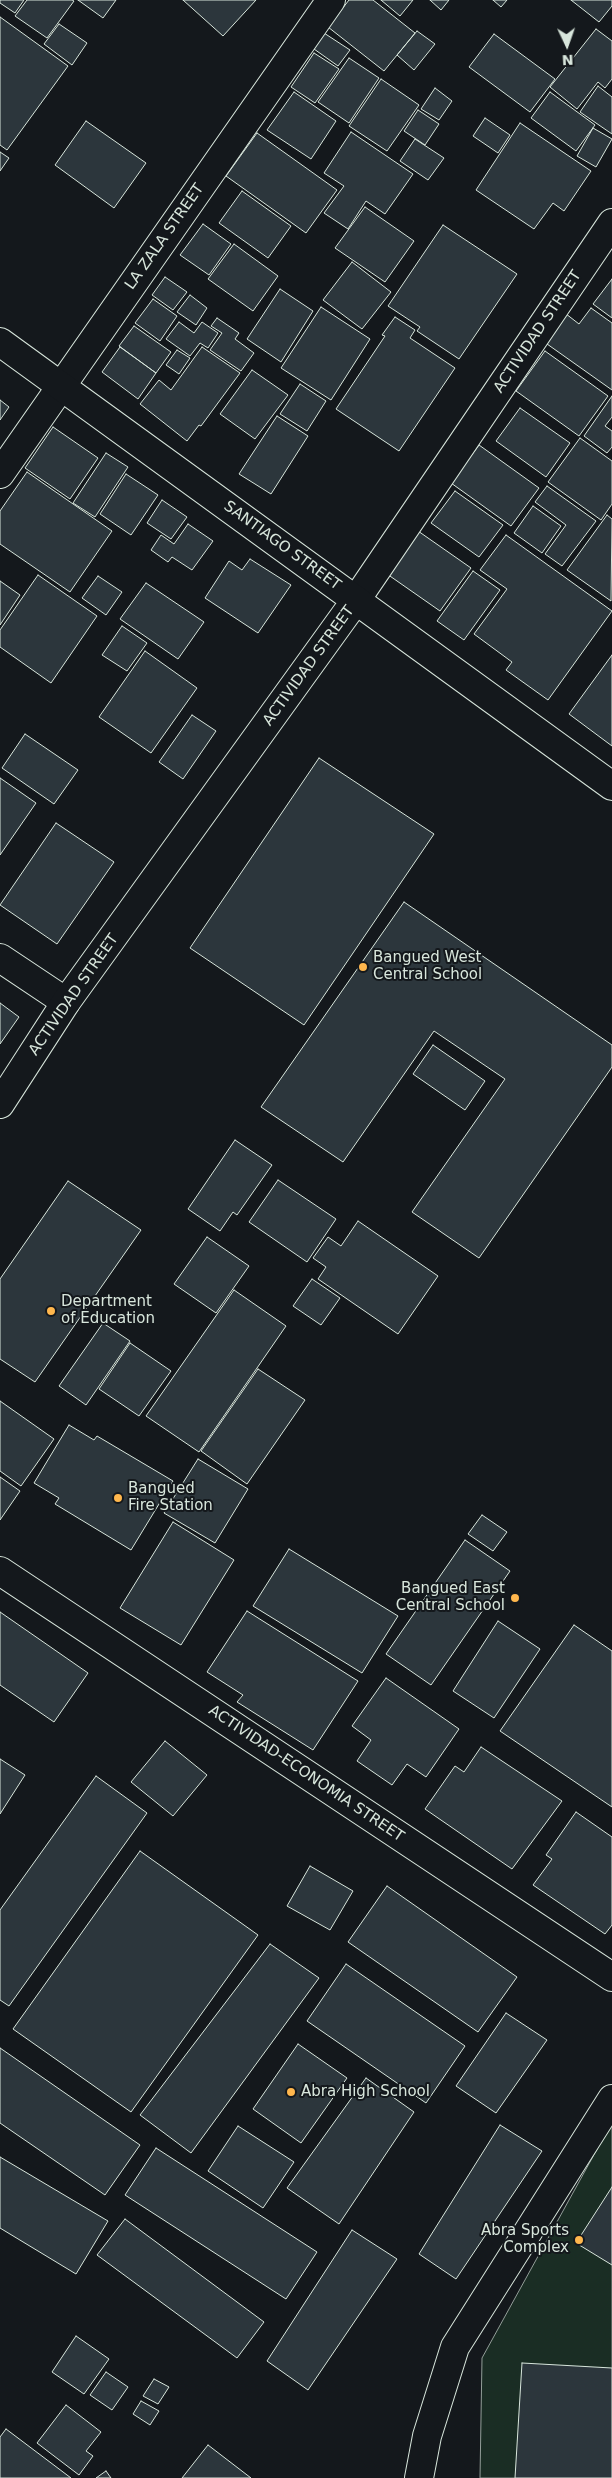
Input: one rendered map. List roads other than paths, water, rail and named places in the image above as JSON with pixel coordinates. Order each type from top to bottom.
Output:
[{"type":"street","name":"LA ZALA STREET","points":[[0,474],[331,0]]},
{"type":"street","name":"ACTIVIDAD STREET","points":[[0,1104],[66,1002],[356,600],[612,222]]},
{"type":"street","name":"SANTIAGO STREET","points":[[0,342],[612,786]]},
{"type":"street","points":[[0,958],[66,1002]]},
{"type":"street","name":"ACTIVIDAD-ECONOMIA STREET","points":[[0,1571],[612,1978]]},
{"type":"street","points":[[418,2478],[427,2436],[455,2347],[612,2099]]},
{"type":"place","name":"Bangued West Central School","points":[[363,967]]},
{"type":"place","name":"Department of Education","points":[[51,1311]]},
{"type":"place","name":"Bangued Fire Station","points":[[118,1498]]},
{"type":"place","name":"Bangued East Central School","points":[[515,1598]]},
{"type":"place","name":"Abra High School","points":[[291,2092]]},
{"type":"place","name":"Abra Sports Complex","points":[[579,2240]]}]
